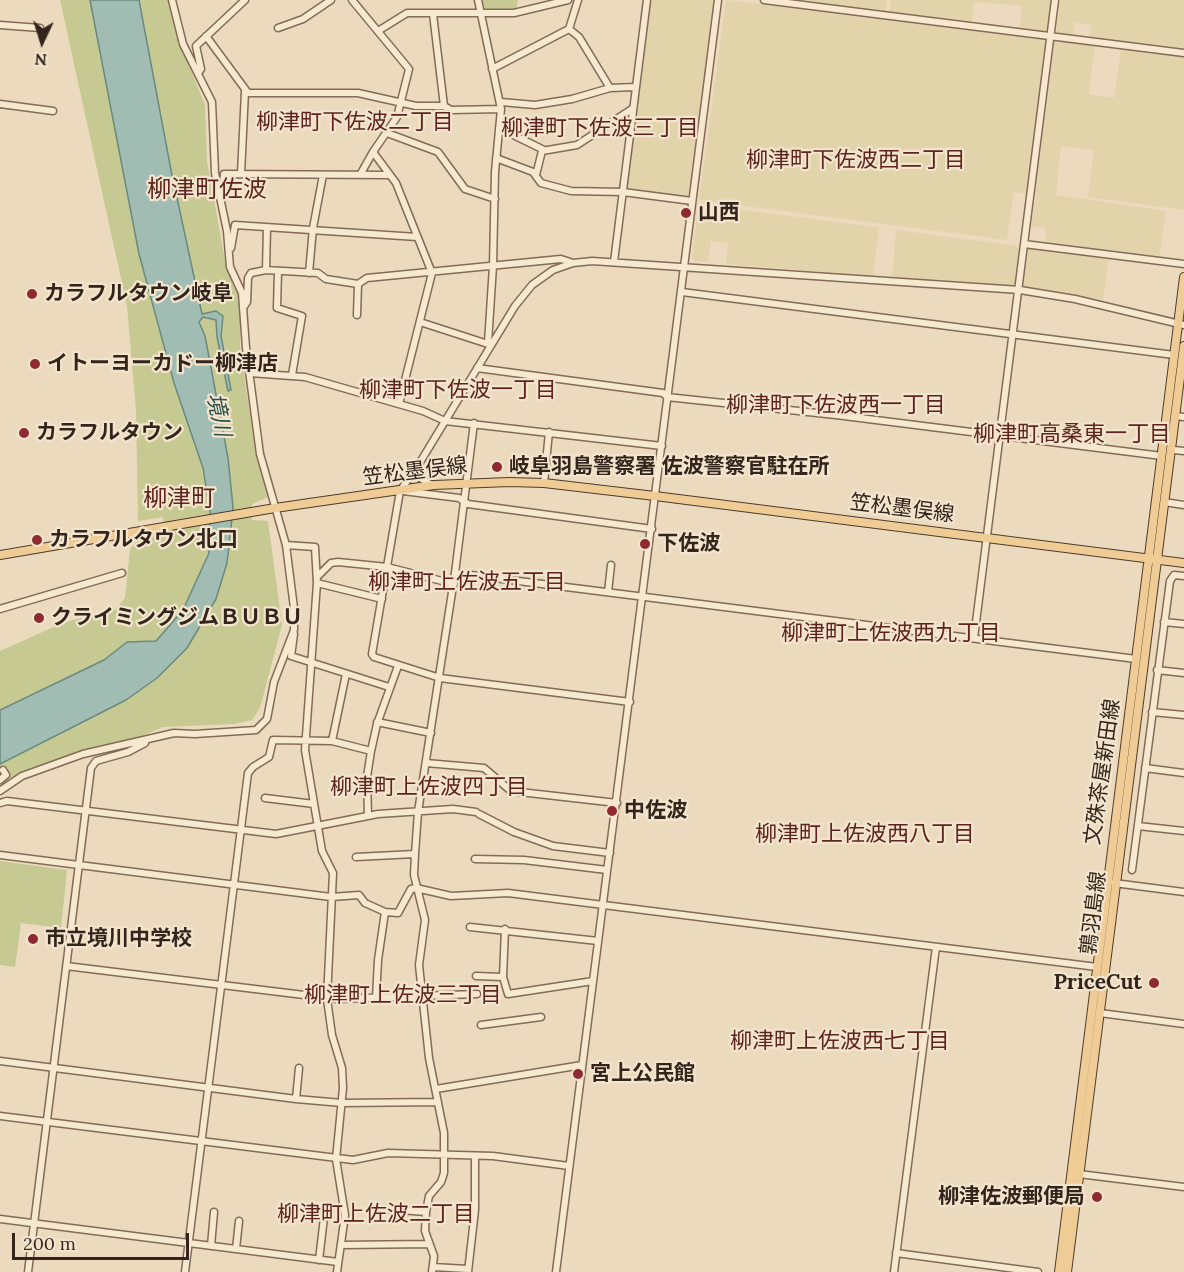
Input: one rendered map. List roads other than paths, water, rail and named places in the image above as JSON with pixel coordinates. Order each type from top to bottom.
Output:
[{"type":"main road","name":"文殊茶屋新田線","points":[[1059,1272],[1097,967],[1112,883],[1148,558],[1174,355],[1181,325],[1184,277]]},
{"type":"main road","points":[[1158,559],[1184,346]]},
{"type":"main road","name":"笠松墨俣線","points":[[0,555],[275,508],[466,482],[544,483],[1184,563]]},
{"type":"main road","name":"鶉羽島線","points":[[1067,1272],[1100,1013],[1112,883],[1158,559]]},
{"type":"street","points":[[171,0],[183,44],[213,110],[213,150],[227,231],[230,267],[242,293],[260,454],[286,545],[294,608],[291,656],[389,687]]},
{"type":"street","points":[[198,73],[201,69],[196,46],[244,0]]},
{"type":"street","points":[[278,28],[303,19],[331,0]]},
{"type":"street","points":[[352,0],[409,69],[397,117],[372,152],[360,175]]},
{"type":"street","points":[[478,0],[501,105],[496,158],[490,344]]},
{"type":"street","points":[[378,31],[408,13],[514,13],[568,0]]},
{"type":"street","points":[[492,69],[569,29],[578,0]]},
{"type":"street","points":[[614,262],[647,0]]},
{"type":"street","points":[[556,1272],[718,0]]},
{"type":"street","points":[[764,0],[1184,53]]},
{"type":"street","points":[[974,638],[1020,290],[1055,0]]},
{"type":"street","points":[[433,14],[444,105]]},
{"type":"street","points":[[0,25],[40,28]]},
{"type":"street","points":[[569,29],[579,37],[610,88]]},
{"type":"street","points":[[206,36],[245,90],[241,174]]},
{"type":"street","points":[[245,90],[303,94],[358,93],[401,104],[444,105],[451,110],[501,105],[535,105],[572,99],[610,88],[635,87]]},
{"type":"street","points":[[0,104],[53,111]]},
{"type":"street","points":[[499,128],[544,150],[577,145],[632,109]]},
{"type":"street","points":[[387,133],[438,152],[465,189],[495,199]]},
{"type":"street","points":[[536,176],[544,150]]},
{"type":"street","points":[[372,152],[396,183],[432,273],[399,404]]},
{"type":"street","points":[[496,158],[536,176],[541,183],[571,191],[623,192],[692,201]]},
{"type":"street","points":[[220,200],[222,200],[224,174],[388,175]]},
{"type":"street","points":[[309,273],[313,228],[323,175]]},
{"type":"street","points":[[228,250],[231,248],[235,225],[313,228],[417,237]]},
{"type":"street","points":[[266,270],[267,228]]},
{"type":"street","points":[[1024,244],[1184,264]]},
{"type":"street","points":[[243,309],[247,302],[248,278],[251,273],[266,270],[309,273],[358,284],[367,278],[561,259],[573,263]]},
{"type":"street","points":[[630,702],[440,678],[398,666],[374,657],[372,654],[400,490],[419,464],[515,306],[532,285],[553,270],[573,263],[614,262],[1020,290],[1055,295],[1181,325]]},
{"type":"street","points":[[278,271],[277,308],[302,316],[292,375]]},
{"type":"street","points":[[357,315],[358,284]]},
{"type":"street","points":[[682,292],[1174,355]]},
{"type":"street","points":[[420,322],[490,344]]},
{"type":"street","points":[[477,368],[663,393],[668,397],[1162,456]]},
{"type":"street","points":[[250,373],[292,375],[399,404],[445,421],[662,446]]},
{"type":"street","points":[[1175,416],[1184,417]]},
{"type":"street","points":[[474,423],[454,584],[418,812],[415,854],[416,888],[424,913],[419,965],[429,1058],[444,1133],[441,1182],[429,1196],[426,1212],[426,1231],[434,1256],[433,1269],[468,1271],[476,1210],[475,1156]]},
{"type":"street","points":[[544,483],[549,432]]},
{"type":"street","points":[[1174,450],[1184,451]]},
{"type":"street","points":[[419,464],[420,478],[424,483],[434,485]]},
{"type":"street","points":[[400,490],[652,529]]},
{"type":"street","points":[[1164,502],[1184,505]]},
{"type":"street","points":[[286,545],[315,547],[317,580],[313,664],[305,742],[322,851],[333,873],[327,999],[332,1035],[342,1068],[342,1103],[336,1159],[345,1215],[337,1272]]},
{"type":"street","points":[[317,580],[331,563],[338,562],[387,567],[454,584]]},
{"type":"street","points":[[608,592],[611,565]]},
{"type":"street","points":[[0,609],[122,573]]},
{"type":"street","points":[[455,573],[1136,659]]},
{"type":"street","points":[[1131,870],[1170,581],[1174,575],[1184,576]]},
{"type":"street","points":[[317,580],[382,599]]},
{"type":"street","points":[[1164,622],[1184,624]]},
{"type":"street","points":[[0,791],[22,776],[83,753],[174,733],[195,734],[250,730],[262,726],[267,719],[274,682],[294,630]]},
{"type":"street","points":[[368,816],[367,777],[371,751],[377,722],[398,666]]},
{"type":"street","points":[[1157,669],[1184,673]]},
{"type":"street","points":[[332,741],[346,674]]},
{"type":"street","points":[[1152,712],[1184,716]]},
{"type":"street","points":[[377,722],[431,733]]},
{"type":"street","points":[[28,1272],[92,764],[128,752],[147,740]]},
{"type":"street","points":[[185,1272],[249,770],[269,757],[273,740],[332,741],[371,751]]},
{"type":"street","points":[[426,763],[484,768],[512,791],[617,803]]},
{"type":"street","points":[[1145,768],[1184,773]]},
{"type":"street","points":[[0,780],[6,775],[3,770]]},
{"type":"street","points":[[265,798],[314,804]]},
{"type":"street","points":[[0,803],[7,801],[276,834],[368,816],[453,809],[478,813],[514,832],[552,846],[610,853]]},
{"type":"street","points":[[1137,826],[1184,831]]},
{"type":"street","points":[[356,857],[415,854]]},
{"type":"street","points":[[0,855],[331,897],[359,895],[365,903],[385,912],[398,913],[411,889],[416,888],[451,896],[508,892],[1097,967]]},
{"type":"street","points":[[475,860],[524,860],[608,870]]},
{"type":"street","points":[[1112,883],[1184,892]]},
{"type":"street","points":[[376,998],[378,960],[385,912]]},
{"type":"street","points":[[470,927],[505,929],[598,941]]},
{"type":"street","points":[[505,929],[502,977],[508,994],[593,981]]},
{"type":"street","points":[[894,1272],[936,947]]},
{"type":"street","points":[[66,966],[327,999],[477,994]]},
{"type":"street","points":[[476,976],[502,977]]},
{"type":"street","points":[[1100,1013],[1184,1024]]},
{"type":"street","points":[[481,1025],[541,1017]]},
{"type":"street","points":[[0,1062],[296,1099],[342,1103],[438,1102]]},
{"type":"street","points":[[436,1089],[582,1065]]},
{"type":"street","points":[[296,1099],[298,1068]]},
{"type":"street","points":[[0,1116],[336,1159],[353,1160],[388,1153],[475,1156],[569,1166]]},
{"type":"street","points":[[1079,1174],[1184,1187]]},
{"type":"street","points":[[319,1260],[326,1209]]},
{"type":"street","points":[[387,1209],[426,1212]]},
{"type":"street","points":[[211,1246],[214,1212]]},
{"type":"street","points":[[0,1219],[338,1262]]},
{"type":"street","points":[[236,1250],[240,1221]]},
{"type":"street","points":[[341,1245],[429,1244]]},
{"type":"street","points":[[896,1253],[1038,1272]]},
{"type":"water","name":"境川","points":[[90,0],[139,0],[171,170],[202,314],[216,311],[223,316],[221,336],[231,390],[228,391],[217,337],[216,320],[203,317],[199,322],[205,336],[228,458],[233,507],[227,563],[216,599],[187,648],[157,678],[126,700],[0,764],[0,710],[104,660],[127,642],[156,641],[183,610],[209,553],[210,511],[203,468],[174,383],[139,254]]},
{"type":"waterway","points":[[0,108],[14,109]]},
{"type":"place","name":"山西","points":[[686,213]]},
{"type":"place","name":"カラフルタウン岐阜","points":[[32,294]]},
{"type":"place","name":"イトーヨーカドー柳津店","points":[[35,364]]},
{"type":"place","name":"カラフルタウン","points":[[24,433]]},
{"type":"place","name":"岐阜羽島警察署 佐波警察官駐在所","points":[[497,467]]},
{"type":"place","name":"カラフルタウン北口","points":[[37,540]]},
{"type":"place","name":"下佐波","points":[[645,544]]},
{"type":"place","name":"クライミングジムＢＵＢＵ","points":[[39,618]]},
{"type":"place","name":"中佐波","points":[[612,811]]},
{"type":"place","name":"市立境川中学校","points":[[33,939]]},
{"type":"place","name":"PriceCut","points":[[1154,983]]},
{"type":"place","name":"宮上公民館","points":[[578,1074]]},
{"type":"place","name":"柳津佐波郵便局","points":[[1097,1197]]},
{"type":"district","name":"柳津町下佐波二丁目","points":[[355,123]]},
{"type":"district","name":"柳津町下佐波三丁目","points":[[600,129]]},
{"type":"district","name":"柳津町下佐波西二丁目","points":[[856,161]]},
{"type":"district","name":"柳津町佐波","points":[[207,190]]},
{"type":"district","name":"柳津町下佐波一丁目","points":[[458,391]]},
{"type":"district","name":"柳津町下佐波西一丁目","points":[[836,406]]},
{"type":"district","name":"柳津町高桑東一丁目","points":[[1072,435]]},
{"type":"district","name":"柳津町","points":[[179,499]]},
{"type":"district","name":"柳津町上佐波五丁目","points":[[467,583]]},
{"type":"district","name":"柳津町上佐波西九丁目","points":[[891,634]]},
{"type":"district","name":"柳津町上佐波四丁目","points":[[429,788]]},
{"type":"district","name":"柳津町上佐波西八丁目","points":[[865,835]]},
{"type":"district","name":"柳津町上佐波三丁目","points":[[403,996]]},
{"type":"district","name":"柳津町上佐波西七丁目","points":[[840,1042]]},
{"type":"district","name":"柳津町上佐波二丁目","points":[[376,1215]]}]
